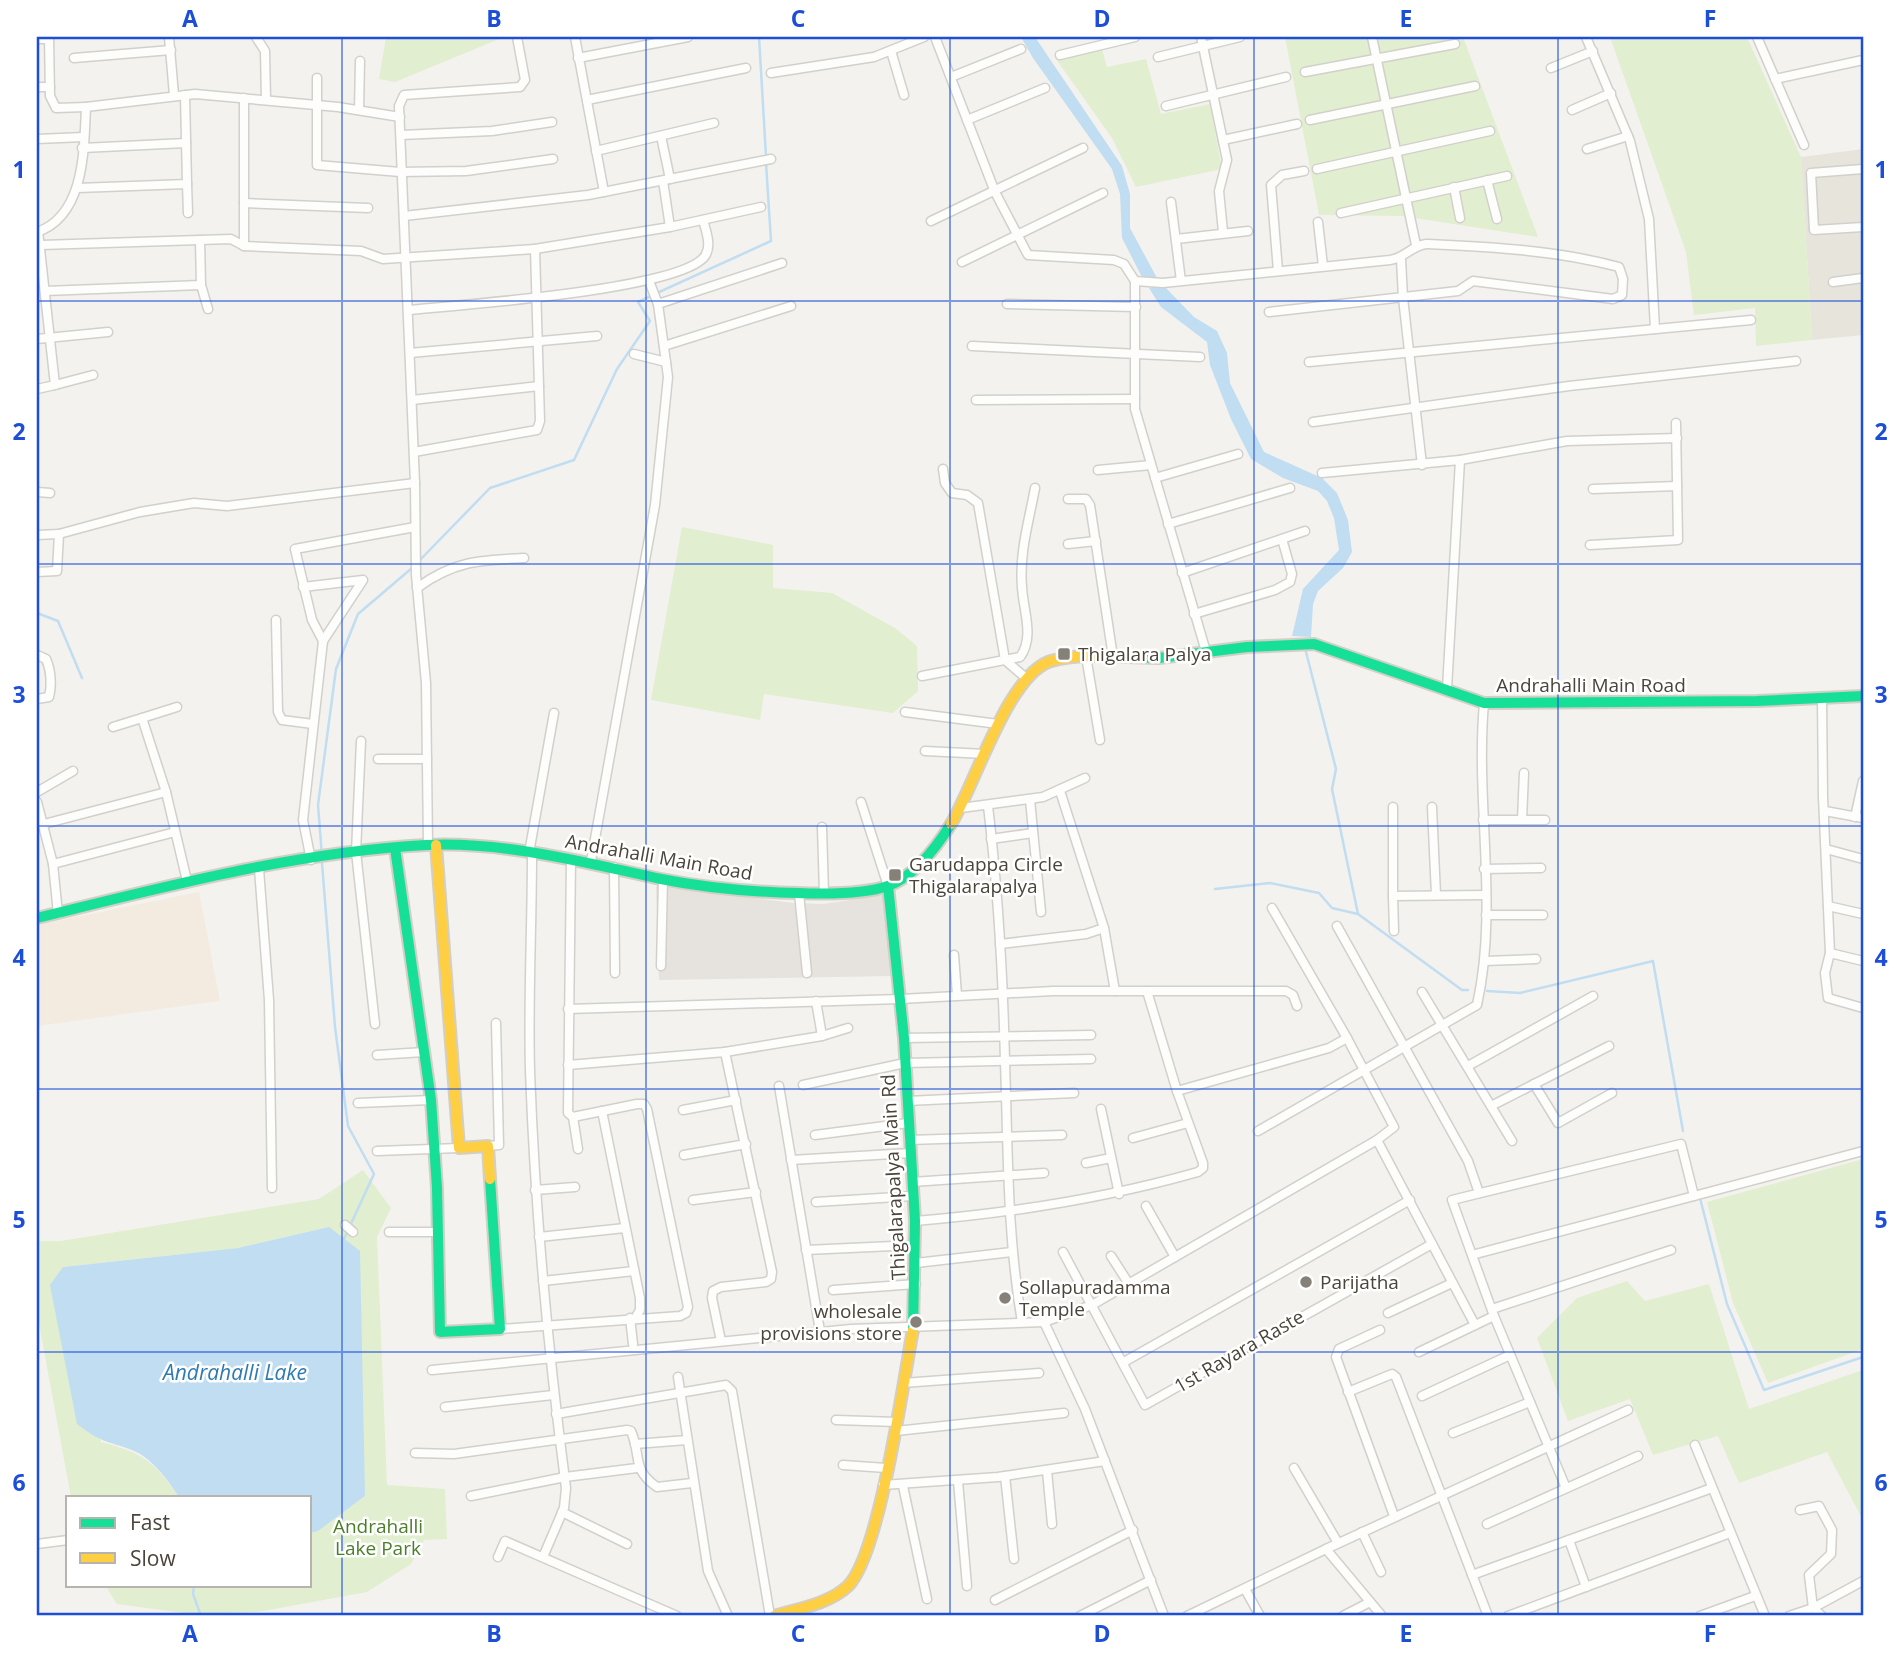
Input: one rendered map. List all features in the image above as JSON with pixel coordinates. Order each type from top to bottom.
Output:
[{"type":"main road","name":"Andrahalli Main Road","points":[[37,918],[187,881],[356,852],[432,845],[591,861],[663,879],[760,892],[824,894],[888,886],[924,861],[961,808],[998,724],[1026,678],[1049,661],[1086,656],[1159,659],[1314,644],[1484,703],[1863,696]]},
{"type":"main road","points":[[395,848],[431,1100],[435,1148],[440,1332],[500,1329],[488,1146],[459,1148],[432,845]]},
{"type":"main road","name":"Thigalarapalya Main Rd","points":[[772,1616],[818,1603],[846,1588],[869,1547],[896,1426],[914,1325],[915,1222],[904,1038],[888,886]]},
{"type":"street","points":[[169,37],[174,95]]},
{"type":"street","points":[[256,37],[265,51],[266,100]]},
{"type":"street","points":[[432,845],[425,683],[416,575],[412,400],[400,172],[400,101],[404,95],[520,87],[525,80],[517,37]]},
{"type":"street","points":[[575,37],[604,192]]},
{"type":"street","points":[[578,58],[688,37]]},
{"type":"street","points":[[771,74],[874,57],[924,37]]},
{"type":"street","points":[[935,37],[995,192],[1028,255],[1114,260],[1124,264],[1139,282],[1136,307],[1135,399],[1151,465],[1207,655]]},
{"type":"street","points":[[1060,55],[1135,37]]},
{"type":"street","points":[[1158,57],[1202,41],[1240,37]]},
{"type":"street","points":[[1371,37],[1416,246]]},
{"type":"street","points":[[1586,37],[1628,136],[1649,219],[1655,329]]},
{"type":"street","points":[[1757,37],[1804,145]]},
{"type":"street","points":[[37,38],[49,38],[50,96],[56,108],[185,95],[317,104],[400,117]]},
{"type":"street","points":[[1202,41],[1227,167],[1219,191],[1223,232]]},
{"type":"street","points":[[1305,72],[1455,44]]},
{"type":"street","points":[[951,77],[1021,49]]},
{"type":"street","points":[[74,58],[171,50]]},
{"type":"street","points":[[891,51],[904,95]]},
{"type":"street","points":[[1551,68],[1592,51]]},
{"type":"street","points":[[1775,79],[1863,60]]},
{"type":"street","points":[[359,110],[360,61]]},
{"type":"street","points":[[587,100],[746,68]]},
{"type":"street","points":[[1166,106],[1286,77]]},
{"type":"street","points":[[317,78],[317,165],[400,172],[466,171],[553,159]]},
{"type":"street","points":[[1310,120],[1475,86]]},
{"type":"street","points":[[37,88],[50,87]]},
{"type":"street","points":[[967,120],[1045,88]]},
{"type":"street","points":[[1572,110],[1611,93]]},
{"type":"street","points":[[185,95],[188,213]]},
{"type":"street","points":[[244,98],[244,246]]},
{"type":"street","points":[[55,385],[41,244],[37,232],[45,229],[76,198],[86,107]]},
{"type":"street","points":[[401,135],[492,131],[552,122]]},
{"type":"street","points":[[596,151],[714,124]]},
{"type":"street","points":[[1223,141],[1297,124]]},
{"type":"street","points":[[1317,169],[1490,131]]},
{"type":"street","points":[[661,136],[670,227]]},
{"type":"street","points":[[1587,149],[1628,136]]},
{"type":"street","points":[[37,139],[84,137]]},
{"type":"street","points":[[82,148],[186,142]]},
{"type":"street","points":[[931,221],[1083,148]]},
{"type":"street","points":[[404,216],[604,192],[766,160]]},
{"type":"street","points":[[1863,169],[1811,173],[1814,230],[1863,227]]},
{"type":"street","points":[[1278,271],[1271,185],[1282,175],[1304,171]]},
{"type":"street","points":[[1341,213],[1507,176]]},
{"type":"street","points":[[1487,180],[1497,219]]},
{"type":"street","points":[[77,188],[187,184]]},
{"type":"street","points":[[1454,187],[1460,218]]},
{"type":"street","points":[[962,262],[1103,193]]},
{"type":"street","points":[[1171,202],[1181,281]]},
{"type":"street","points":[[244,203],[368,208]]},
{"type":"street","points":[[41,244],[231,239],[244,246],[361,251],[383,259],[406,259],[535,249],[670,227],[761,207]]},
{"type":"street","points":[[654,293],[705,256],[708,248],[703,220]]},
{"type":"street","points":[[1318,222],[1323,266]]},
{"type":"street","points":[[1176,239],[1248,231]]},
{"type":"street","points":[[200,240],[201,285],[208,309]]},
{"type":"street","points":[[1139,282],[1163,283],[1401,259],[1416,246],[1509,248],[1601,262],[1622,271],[1622,295],[1606,300],[1472,281],[1458,290],[1269,312]]},
{"type":"street","points":[[414,452],[537,430],[539,386],[535,249]]},
{"type":"street","points":[[1401,259],[1422,465]]},
{"type":"street","points":[[408,310],[537,296],[654,293],[782,262]]},
{"type":"street","points":[[1833,282],[1863,278]]},
{"type":"street","points":[[45,291],[201,285]]},
{"type":"street","points":[[591,861],[655,505],[668,377],[654,293]]},
{"type":"street","points":[[1007,304],[1136,307]]},
{"type":"street","points":[[664,346],[791,306]]},
{"type":"street","points":[[1309,362],[1751,320]]},
{"type":"street","points":[[37,339],[108,332]]},
{"type":"street","points":[[410,354],[597,336]]},
{"type":"street","points":[[972,346],[1200,357]]},
{"type":"street","points":[[634,354],[666,362]]},
{"type":"street","points":[[1313,422],[1569,386],[1796,360]]},
{"type":"street","points":[[37,389],[93,375]]},
{"type":"street","points":[[412,400],[539,386]]},
{"type":"street","points":[[976,400],[1135,399]]},
{"type":"street","points":[[1590,545],[1678,540],[1676,423]]},
{"type":"street","points":[[1322,473],[1422,465],[1567,441],[1677,438]]},
{"type":"street","points":[[1155,478],[1238,454]]},
{"type":"street","points":[[1447,689],[1460,460]]},
{"type":"street","points":[[1098,470],[1151,465]]},
{"type":"street","points":[[943,469],[944,483],[951,493],[967,495],[978,503],[1005,660],[1026,678]]},
{"type":"street","points":[[37,535],[59,534],[140,512],[194,503],[227,506],[415,483]]},
{"type":"street","points":[[1593,489],[1677,486]]},
{"type":"street","points":[[922,676],[1020,657],[1026,649],[1028,635],[1022,556],[1035,488]]},
{"type":"street","points":[[1168,524],[1290,488]]},
{"type":"street","points":[[37,492],[50,493]]},
{"type":"street","points":[[1068,499],[1088,501],[1113,657]]},
{"type":"street","points":[[323,641],[312,620],[295,549],[415,527]]},
{"type":"street","points":[[1182,573],[1305,531]]},
{"type":"street","points":[[37,572],[57,570],[59,534]]},
{"type":"street","points":[[1194,614],[1275,590],[1290,582],[1293,573],[1282,539]]},
{"type":"street","points":[[1068,544],[1096,541]]},
{"type":"street","points":[[417,588],[445,569],[461,564],[524,558]]},
{"type":"street","points":[[303,587],[363,580],[323,641],[303,820],[319,859]]},
{"type":"street","points":[[276,620],[278,712],[282,720],[289,723],[313,724]]},
{"type":"street","points":[[37,655],[46,659],[51,691],[50,697],[37,699]]},
{"type":"street","points":[[1086,656],[1100,740]]},
{"type":"street","points":[[1822,698],[1830,953],[1825,973],[1828,998],[1863,1008]]},
{"type":"street","points":[[1258,1131],[1443,1027],[1477,1005],[1485,961],[1480,747],[1484,703]]},
{"type":"street","points":[[113,727],[177,708]]},
{"type":"street","points":[[905,712],[998,724]]},
{"type":"street","points":[[543,1557],[562,1512],[565,1478],[549,1360],[535,1190],[530,1068],[531,854],[554,713]]},
{"type":"street","points":[[142,718],[166,792],[187,881]]},
{"type":"street","points":[[361,741],[356,852],[375,1024]]},
{"type":"street","points":[[925,751],[985,754]]},
{"type":"street","points":[[378,759],[427,759]]},
{"type":"street","points":[[37,792],[73,771]]},
{"type":"street","points":[[1522,820],[1524,773]]},
{"type":"street","points":[[961,808],[1030,800],[1060,791],[1085,778]]},
{"type":"street","points":[[1825,811],[1859,817],[1863,781]]},
{"type":"street","points":[[1060,791],[1104,928],[1115,990]]},
{"type":"street","points":[[44,824],[166,792]]},
{"type":"street","points":[[1030,800],[1041,912]]},
{"type":"street","points":[[37,802],[53,864],[58,914]]},
{"type":"street","points":[[861,802],[888,886]]},
{"type":"street","points":[[988,806],[1000,944],[1009,1213],[1022,1322]]},
{"type":"street","points":[[1393,807],[1394,931]]},
{"type":"street","points":[[1432,807],[1436,895]]},
{"type":"street","points":[[1483,820],[1545,820]]},
{"type":"street","points":[[822,827],[824,894]]},
{"type":"street","points":[[53,864],[176,832]]},
{"type":"street","points":[[991,839],[1033,833]]},
{"type":"street","points":[[1826,849],[1863,859]]},
{"type":"street","points":[[571,859],[568,1112],[573,1117],[578,1149]]},
{"type":"street","points":[[614,867],[615,973]]},
{"type":"street","points":[[1484,869],[1541,868]]},
{"type":"street","points":[[258,869],[269,1000],[272,1188]]},
{"type":"street","points":[[661,966],[663,879]]},
{"type":"street","points":[[799,893],[807,973]]},
{"type":"street","points":[[1393,896],[1485,895]]},
{"type":"street","points":[[1828,906],[1863,914]]},
{"type":"street","points":[[432,1370],[820,1331],[914,1325],[1044,1322],[1092,1305],[1377,1140],[1394,1127],[1347,1038],[1272,908]]},
{"type":"street","points":[[1486,915],[1543,915]]},
{"type":"street","points":[[1337,926],[1468,1161],[1479,1194]]},
{"type":"street","points":[[1000,944],[1086,934],[1104,928]]},
{"type":"street","points":[[1830,953],[1863,961]]},
{"type":"street","points":[[954,955],[957,995]]},
{"type":"street","points":[[1485,961],[1536,959]]},
{"type":"street","points":[[568,1009],[1115,990],[1286,991],[1293,995],[1297,1006]]},
{"type":"street","points":[[915,1222],[1009,1213],[1119,1194],[1198,1172],[1203,1168],[1147,991]]},
{"type":"street","points":[[1422,992],[1512,1142]]},
{"type":"street","points":[[1468,1066],[1593,996]]},
{"type":"street","points":[[816,1001],[822,1036]]},
{"type":"street","points":[[488,1146],[499,1145],[496,1023]]},
{"type":"street","points":[[568,1065],[725,1052],[822,1036],[848,1028]]},
{"type":"street","points":[[904,1038],[1091,1035]]},
{"type":"street","points":[[1177,1091],[1329,1048],[1347,1038]]},
{"type":"street","points":[[1492,1106],[1609,1046]]},
{"type":"street","points":[[377,1055],[424,1052]]},
{"type":"street","points":[[721,1342],[713,1291],[721,1287],[766,1282],[771,1279],[756,1192],[725,1052]]},
{"type":"street","points":[[803,1085],[905,1063],[1091,1059]]},
{"type":"street","points":[[1534,1084],[1558,1123],[1612,1093]]},
{"type":"street","points":[[779,1086],[820,1331]]},
{"type":"street","points":[[907,1101],[1074,1093]]},
{"type":"street","points":[[358,1103],[431,1100]]},
{"type":"street","points":[[683,1110],[736,1100]]},
{"type":"street","points":[[500,1329],[680,1316],[686,1313],[688,1307],[647,1109],[644,1104],[637,1104],[573,1117]]},
{"type":"street","points":[[1101,1109],[1119,1194]]},
{"type":"street","points":[[602,1111],[640,1298],[640,1310],[633,1318],[633,1344]]},
{"type":"street","points":[[816,1135],[908,1123]]},
{"type":"street","points":[[1133,1138],[1188,1123]]},
{"type":"street","points":[[909,1140],[1062,1135]]},
{"type":"street","points":[[1377,1140],[1475,1325]]},
{"type":"street","points":[[684,1155],[746,1144]]},
{"type":"street","points":[[1566,1488],[1493,1312],[1452,1200],[1681,1144],[1694,1196]]},
{"type":"street","points":[[377,1151],[459,1148]]},
{"type":"street","points":[[1472,1255],[1863,1151]]},
{"type":"street","points":[[791,1160],[910,1153]]},
{"type":"street","points":[[1086,1163],[1111,1158]]},
{"type":"street","points":[[912,1182],[1044,1173]]},
{"type":"street","points":[[535,1190],[575,1187]]},
{"type":"street","points":[[693,1200],[756,1192]]},
{"type":"street","points":[[816,1202],[913,1196]]},
{"type":"street","points":[[1124,1362],[1410,1200]]},
{"type":"street","points":[[1146,1206],[1175,1257]]},
{"type":"street","points":[[539,1237],[625,1228]]},
{"type":"street","points":[[389,1232],[438,1232]]},
{"type":"street","name":"1st Rayara Raste","points":[[1063,1252],[1145,1405],[1432,1244]]},
{"type":"street","points":[[806,1251],[915,1245]]},
{"type":"street","points":[[1419,1352],[1475,1325],[1493,1312],[1671,1250]]},
{"type":"street","points":[[916,1263],[1012,1252]]},
{"type":"street","points":[[1111,1256],[1129,1284]]},
{"type":"street","points":[[543,1281],[634,1271]]},
{"type":"street","points":[[1388,1313],[1452,1283]]},
{"type":"street","points":[[833,1290],[916,1284]]},
{"type":"street","points":[[1044,1322],[1085,1409],[1164,1616]]},
{"type":"street","points":[[1380,1330],[1339,1349],[1336,1357],[1394,1516]]},
{"type":"street","points":[[1422,1396],[1510,1354]]},
{"type":"street","points":[[903,1383],[1039,1373]]},
{"type":"street","points":[[1348,1392],[1392,1374],[1396,1377],[1488,1616]]},
{"type":"street","points":[[678,1377],[692,1483],[708,1571],[728,1616]]},
{"type":"street","points":[[556,1414],[726,1385],[732,1391],[772,1616]]},
{"type":"street","points":[[444,1407],[553,1395]]},
{"type":"street","points":[[1453,1433],[1530,1402]]},
{"type":"street","points":[[1187,1616],[1200,1614],[1394,1516],[1628,1410]]},
{"type":"street","points":[[836,1420],[896,1426],[1064,1413]]},
{"type":"street","points":[[415,1453],[454,1454],[627,1430],[631,1431],[635,1444],[637,1468],[657,1487],[692,1483]]},
{"type":"street","points":[[635,1444],[687,1440]]},
{"type":"street","points":[[1695,1445],[1765,1616]]},
{"type":"street","points":[[1487,1524],[1638,1457]]},
{"type":"street","points":[[883,1485],[903,1486],[1005,1476],[1105,1461]]},
{"type":"street","points":[[842,1465],[887,1468]]},
{"type":"street","points":[[471,1496],[565,1478],[637,1468]]},
{"type":"street","points":[[1294,1468],[1338,1543]]},
{"type":"street","points":[[1046,1471],[1052,1524]]},
{"type":"street","points":[[1005,1476],[1014,1559]]},
{"type":"street","points":[[958,1481],[967,1586]]},
{"type":"street","points":[[903,1486],[927,1599]]},
{"type":"street","points":[[1472,1575],[1712,1488]]},
{"type":"street","points":[[1800,1510],[1819,1506],[1832,1530],[1831,1554],[1809,1575],[1813,1608],[1822,1616]]},
{"type":"street","points":[[562,1512],[627,1544]]},
{"type":"street","points":[[995,1600],[1133,1530]]},
{"type":"street","points":[[1362,1532],[1381,1572]]},
{"type":"street","points":[[1508,1616],[1730,1533]]},
{"type":"street","points":[[37,1544],[66,1540]]},
{"type":"street","points":[[1569,1540],[1586,1587]]},
{"type":"street","points":[[498,1557],[505,1541],[677,1616]]},
{"type":"street","points":[[1326,1549],[1382,1616]]},
{"type":"street","points":[[1080,1616],[1151,1580]]},
{"type":"street","points":[[1789,1616],[1813,1608],[1863,1581]]},
{"type":"street","points":[[1245,1589],[1259,1616]]},
{"type":"street","points":[[1700,1616],[1755,1596]]},
{"type":"street","points":[[1343,1616],[1370,1602]]},
{"type":"shaded area","points":[[1863,149],[1863,335],[1812,340],[1801,157]]},
{"type":"shaded area","points":[[656,886],[794,903],[823,904],[884,895],[891,976],[659,980]]},
{"type":"shaded area","points":[[199,892],[220,1001],[37,1026],[37,925]]},
{"type":"green space","points":[[386,37],[504,37],[395,82],[379,79]]},
{"type":"green space","points":[[1285,37],[1463,37],[1538,237],[1402,216],[1319,215]]},
{"type":"green space","points":[[1610,37],[1747,37],[1801,157],[1812,340],[1756,346],[1755,308],[1694,315],[1686,252]]},
{"type":"green space","points":[[1102,49],[1107,67],[1146,59],[1161,114],[1210,104],[1222,169],[1136,187],[1112,138],[1056,59]]},
{"type":"green space","points":[[682,527],[773,545],[773,588],[832,593],[895,628],[917,646],[918,691],[893,713],[764,694],[760,720],[651,700]]},
{"type":"green space","points":[[1863,1159],[1863,1349],[1768,1383],[1733,1303],[1707,1202]]},
{"type":"green space","name":"Andrahalli Lake Park","points":[[363,1170],[391,1208],[377,1237],[387,1485],[445,1489],[447,1539],[424,1540],[411,1564],[367,1592],[258,1612],[191,1614],[117,1604],[106,1586],[312,1586],[312,1532],[318,1531],[365,1496],[329,1227],[238,1248],[63,1267],[101,1442],[128,1450],[147,1460],[163,1475],[178,1496],[71,1496],[37,1313],[37,1241],[61,1241],[319,1199]]},
{"type":"green space","points":[[1627,1281],[1645,1301],[1709,1284],[1749,1409],[1863,1370],[1863,1520],[1827,1452],[1739,1483],[1718,1436],[1653,1455],[1630,1399],[1568,1421],[1537,1338],[1577,1298]]},
{"type":"water","points":[[1021,37],[1035,37],[1122,166],[1130,194],[1130,228],[1157,278],[1143,279],[1122,238],[1120,194],[1112,169]]},
{"type":"water","points":[[1164,286],[1194,317],[1217,331],[1227,353],[1230,383],[1264,452],[1322,478],[1337,493],[1348,520],[1352,552],[1343,568],[1318,591],[1313,604],[1311,637],[1292,636],[1303,589],[1339,550],[1334,518],[1327,501],[1318,491],[1283,478],[1251,459],[1231,419],[1210,365],[1207,342],[1161,307],[1149,288]]},
{"type":"water","name":"Andrahalli Lake","points":[[329,1227],[360,1251],[365,1496],[318,1531],[312,1532],[312,1496],[178,1496],[165,1477],[146,1458],[98,1438],[77,1424],[50,1285],[63,1267],[238,1248]]},
{"type":"waterway","points":[[759,37],[766,156]]},
{"type":"waterway","points":[[657,293],[771,241],[766,163]]},
{"type":"waterway","points":[[417,563],[490,488],[574,460],[617,369],[650,321],[638,302],[651,296]]},
{"type":"waterway","points":[[322,856],[318,805],[336,669],[358,614],[412,568]]},
{"type":"waterway","points":[[37,613],[58,621],[82,678]]},
{"type":"waterway","points":[[1305,648],[1336,769],[1332,789],[1358,914]]},
{"type":"waterway","points":[[322,863],[335,1027],[348,1126],[374,1174],[343,1241]]},
{"type":"waterway","points":[[1215,889],[1270,883],[1319,893],[1332,908],[1358,914],[1462,990],[1468,990]]},
{"type":"waterway","points":[[1487,991],[1520,993],[1653,961],[1683,1131]]},
{"type":"waterway","points":[[1700,1198],[1727,1304],[1764,1390],[1863,1357]]},
{"type":"waterway","points":[[194,1586],[193,1594],[201,1616]]},
{"type":"traffic: fast","points":[[1094,656],[1159,658],[1247,647],[1314,644],[1484,703],[1757,701],[1863,696]]},
{"type":"traffic: fast","points":[[37,918],[230,872],[328,855],[426,845],[485,846],[515,850],[661,879],[747,891],[856,892],[888,886],[907,875],[932,852],[951,824]]},
{"type":"traffic: fast","points":[[395,848],[431,1100],[437,1188],[440,1332],[500,1329],[490,1179]]},
{"type":"traffic: fast","points":[[888,886],[904,1038],[915,1221],[913,1330]]},
{"type":"traffic: slow","points":[[951,824],[994,733],[1021,686],[1035,670],[1051,661],[1094,656]]},
{"type":"traffic: slow","points":[[436,845],[459,1148],[488,1146],[490,1179]]},
{"type":"traffic: slow","points":[[774,1616],[832,1597],[848,1586],[860,1568],[880,1505],[889,1465],[913,1330]]},
{"type":"place","name":"Thigalara Palya","points":[[1064,654]]},
{"type":"place","name":"Garudappa Circle Thigalarapalya","points":[[895,875]]},
{"type":"place","name":"Parijatha","points":[[1306,1282]]},
{"type":"place","name":"Sollapuradamma Temple","points":[[1005,1298]]},
{"type":"place","name":"wholesale provisions store","points":[[916,1322]]}]
